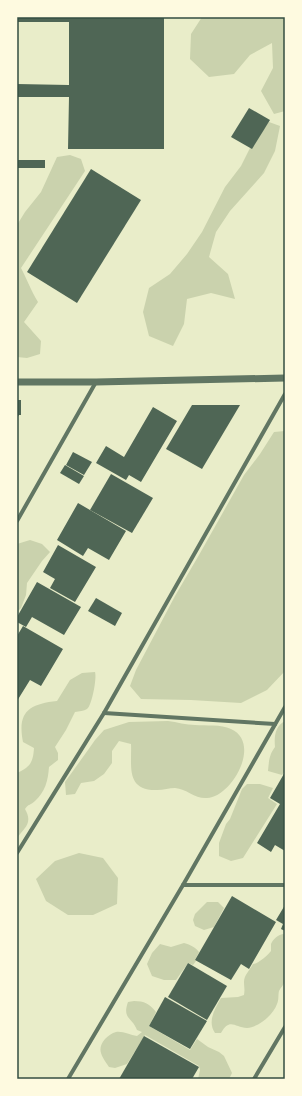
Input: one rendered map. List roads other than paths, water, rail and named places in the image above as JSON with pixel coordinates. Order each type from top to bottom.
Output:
[{"type":"street","points":[[17,382],[285,378]]},
{"type":"street","points":[[17,521],[96,382]]},
{"type":"street","points":[[17,853],[104,713],[285,394]]},
{"type":"street","points":[[68,1079],[183,885],[285,707]]},
{"type":"street","points":[[104,713],[275,724]]},
{"type":"street","points":[[183,885],[285,885]]},
{"type":"street","points":[[254,1079],[285,1027]]}]
